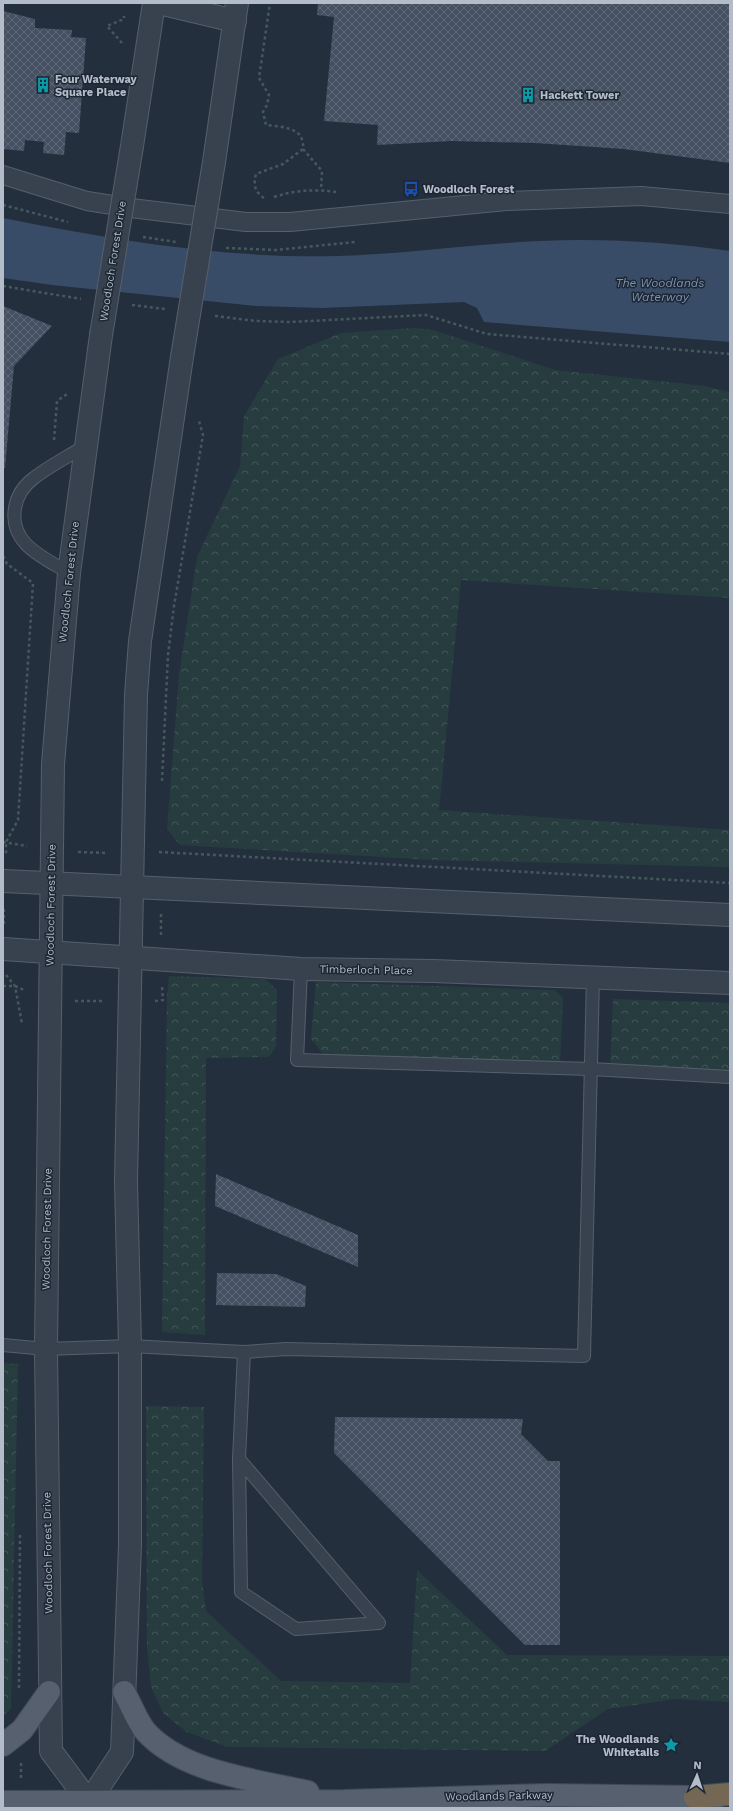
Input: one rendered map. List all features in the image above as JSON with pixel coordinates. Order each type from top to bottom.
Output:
[{"type":"highway","points":[[694,1797],[730,1794]]},
{"type":"main road","points":[[3,1745],[22,1730],[49,1692]]},
{"type":"main road","points":[[124,1692],[146,1732],[170,1751],[206,1769],[344,1801]]},
{"type":"main road","name":"Woodlands Parkway","points":[[3,1802],[89,1805],[344,1801],[546,1795],[694,1797],[730,1800]]},
{"type":"main road","points":[[318,1808],[344,1801]]},
{"type":"street","name":"Woodloch Forest Drive","points":[[89,1805],[52,1751],[49,1692],[46,1349],[53,764],[69,573],[85,446],[101,335],[154,3]]},
{"type":"street","points":[[89,1805],[122,1752],[130,1545],[130,1346],[126,1182],[136,695],[140,641],[182,357],[214,162],[236,12],[159,3]]},
{"type":"street","points":[[3,175],[92,202],[246,222],[290,222],[506,201],[641,196],[730,204]]},
{"type":"street","points":[[4,881],[730,915]]},
{"type":"street","name":"Timberloch Place","points":[[3,949],[301,969],[433,971],[730,983]]},
{"type":"lane","points":[[69,573],[26,545],[17,534],[14,523],[14,513],[21,490],[34,478],[85,446]]},
{"type":"lane","points":[[301,969],[297,1060],[591,1069],[730,1077]]},
{"type":"lane","points":[[3,1345],[46,1349],[130,1346],[244,1352],[286,1349],[584,1356],[593,978]]},
{"type":"lane","points":[[239,1459],[380,1623],[296,1629],[241,1592],[239,1459],[244,1352]]},
{"type":"path","points":[[270,3],[259,78],[269,95],[263,112],[266,126],[287,128],[300,134],[304,141],[303,149],[282,164],[256,174],[254,183],[257,193],[267,200],[289,192],[321,190],[341,192]]},
{"type":"path","points":[[303,149],[322,171],[321,190]]},
{"type":"path","points":[[3,286],[85,299]]},
{"type":"path","points":[[130,305],[169,310]]},
{"type":"path","points":[[207,314],[243,320],[273,322],[426,315],[487,334],[730,354]]},
{"type":"path","points":[[54,442],[57,401],[72,390]]},
{"type":"path","points":[[162,787],[168,655],[174,606],[203,435],[198,417]]},
{"type":"path","points":[[3,556],[7,564],[34,583],[18,820],[4,842],[3,932]]},
{"type":"path","points":[[4,842],[53,850],[133,854],[159,853],[730,883]]},
{"type":"path","points":[[159,846],[159,853]]},
{"type":"path","points":[[3,986],[15,986],[49,1000],[129,1002],[163,1000],[160,889]]},
{"type":"green space","points":[[415,328],[433,330],[555,370],[705,386],[730,392],[730,598],[461,580],[439,810],[730,830],[730,867],[433,860],[180,845],[167,829],[179,675],[197,557],[240,466],[244,416],[278,359],[341,333]]},
{"type":"green space","points":[[169,976],[265,979],[277,990],[276,1047],[269,1057],[206,1058],[205,1335],[162,1332],[167,998]]},
{"type":"green space","points":[[316,982],[554,990],[563,997],[560,1065],[324,1055],[311,1039]]},
{"type":"green space","points":[[613,999],[730,1003],[730,1073],[610,1068]]},
{"type":"green space","points":[[3,1363],[18,1364],[11,1709],[3,1716]]},
{"type":"green space","points":[[146,1406],[204,1407],[202,1580],[206,1611],[281,1681],[410,1683],[417,1570],[507,1655],[730,1656],[730,1702],[676,1699],[608,1709],[545,1751],[227,1747],[187,1732],[163,1713],[151,1687],[147,1647]]},
{"type":"water","name":"The Woodlands Waterway","points":[[3,218],[86,234],[170,246],[212,251],[296,256],[363,255],[515,242],[564,240],[683,245],[730,251],[730,342],[484,322],[477,308],[464,302],[322,308],[257,306],[52,285],[3,278]]},
{"type":"building","name":"Hackett Tower","points":[[318,3],[730,3],[730,163],[624,149],[535,143],[452,141],[377,145],[378,125],[324,121],[334,17],[317,15]]},
{"type":"building","name":"Four Waterway Square Place","points":[[3,11],[35,19],[35,28],[72,30],[71,37],[86,38],[79,133],[66,132],[64,155],[43,153],[44,142],[25,140],[24,151],[3,149]]},
{"type":"building","points":[[3,306],[52,326],[14,366],[5,468],[3,468]]},
{"type":"building","points":[[216,1174],[358,1235],[358,1267],[215,1206]]},
{"type":"building","points":[[217,1273],[276,1274],[306,1286],[305,1307],[216,1305]]},
{"type":"building","points":[[335,1417],[523,1419],[521,1434],[548,1461],[560,1461],[560,1645],[525,1645],[334,1453]]},
{"type":"place","name":"Four Waterway Square Place","points":[[43,85]]},
{"type":"place","name":"Hackett Tower","points":[[528,95]]},
{"type":"place","name":"Woodloch Forest","points":[[411,189]]},
{"type":"place","name":"The Woodlands Whitetails","points":[[671,1745]]}]
